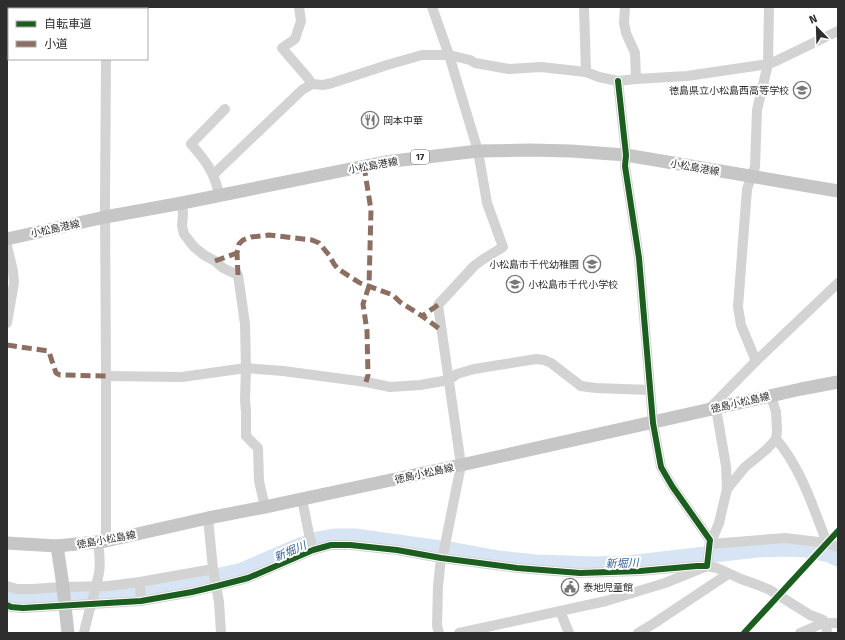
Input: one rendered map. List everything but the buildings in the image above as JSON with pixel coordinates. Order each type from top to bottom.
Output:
[{"type":"main road","name":"小松島港線","points":[[7,238],[105,217],[385,162],[478,151],[571,150],[626,155],[838,191]]},
{"type":"main road","name":"徳島小松島線","points":[[7,544],[57,546],[102,541],[461,465],[838,382]]},
{"type":"main road","points":[[57,546],[68,633]]},
{"type":"street","points":[[299,7],[301,21],[295,39],[282,48],[312,84]]},
{"type":"street","points":[[432,7],[449,55],[478,151],[487,203],[503,247],[474,266],[438,305],[461,465],[442,556],[438,586],[438,633]]},
{"type":"street","points":[[584,7],[586,72]]},
{"type":"street","points":[[625,7],[624,23],[626,34],[635,54],[636,79]]},
{"type":"street","points":[[756,361],[741,325],[738,307],[747,189],[755,167],[757,110],[768,64],[769,7]]},
{"type":"street","points":[[213,175],[302,90],[312,84],[323,85],[332,83],[387,64],[422,55],[449,55],[470,60],[475,63],[509,68],[541,67],[586,72],[599,77],[618,81],[687,76],[768,64],[838,31]]},
{"type":"street","points":[[84,633],[100,571],[102,541],[106,376],[106,60]]},
{"type":"street","points":[[618,81],[626,166],[639,258],[653,423],[661,468],[710,544]]},
{"type":"street","points":[[219,195],[217,184],[213,175],[204,159],[191,144],[225,109]]},
{"type":"street","points":[[182,203],[182,226],[184,234],[204,255],[215,261],[223,268],[238,275],[245,324],[246,436],[258,448],[259,481],[265,507]]},
{"type":"street","points":[[7,246],[13,271],[14,283],[7,323]]},
{"type":"street","points":[[708,564],[710,544],[719,523],[728,489],[726,466],[712,409],[756,361],[838,283]]},
{"type":"street","points":[[106,376],[182,377],[246,368],[284,370],[390,387],[420,385],[449,380],[457,374],[474,369],[536,359],[551,363],[581,386],[650,390]]},
{"type":"street","points":[[728,489],[745,467],[767,449],[776,439],[776,412],[771,396]]},
{"type":"street","points":[[776,439],[783,447],[798,473],[827,543]]},
{"type":"street","points":[[302,499],[312,548]]},
{"type":"street","points":[[208,518],[219,602],[221,633]]},
{"type":"street","points":[[710,544],[785,538],[827,543],[838,547]]},
{"type":"street","points":[[7,605],[11,607],[23,608],[53,606],[64,597],[140,591],[215,578],[248,578],[312,548],[331,544],[397,550],[517,568],[580,573],[640,571],[708,564],[728,574],[770,590],[823,620],[827,628]]},
{"type":"street","points":[[458,633],[606,601],[665,583],[708,564]]},
{"type":"street","points":[[638,633],[728,574]]},
{"type":"street","points":[[7,586],[64,597],[140,591],[192,592],[215,578]]},
{"type":"street","points":[[560,611],[570,633]]},
{"type":"street","points":[[827,628],[838,623]]},
{"type":"street","points":[[800,633],[821,624],[827,628]]},
{"type":"waterway","name":"新堀川","points":[[7,596],[24,599],[51,598],[116,594],[169,588],[242,571],[295,548],[317,540],[334,537],[355,537],[455,551],[499,559],[536,563],[597,565],[628,564],[757,549],[788,548],[806,549],[829,554],[838,558]]},
{"type":"marked path","points":[[364,166],[371,210],[369,286],[363,304],[367,331],[368,375],[366,382]]},
{"type":"marked path","points":[[238,275],[237,253],[239,244],[243,240],[251,237],[269,235],[312,240],[319,243],[338,269],[360,283],[393,295],[400,302],[422,316]]},
{"type":"marked path","points":[[215,261],[237,253]]},
{"type":"marked path","points":[[438,305],[422,316],[441,330]]},
{"type":"marked path","points":[[7,345],[48,351],[56,373],[60,375],[106,376]]},
{"type":"cycle path","points":[[7,605],[11,607],[23,608],[141,601],[192,592],[248,578],[313,550],[331,545],[350,545],[397,550],[441,558],[517,568],[580,573],[640,571],[707,566],[710,540],[672,486],[661,467],[653,423],[639,258],[625,166],[626,155],[618,81]]},
{"type":"cycle path","points":[[744,633],[838,531]]},
{"type":"place","name":"徳島県立小松島西高等学校","points":[[802,90]]},
{"type":"place","name":"岡本中華","points":[[370,120]]},
{"type":"place","name":"小松島市千代幼稚園","points":[[592,264]]},
{"type":"place","name":"小松島市千代小学校","points":[[515,284]]},
{"type":"place","name":"泰地児童館","points":[[570,587]]}]
